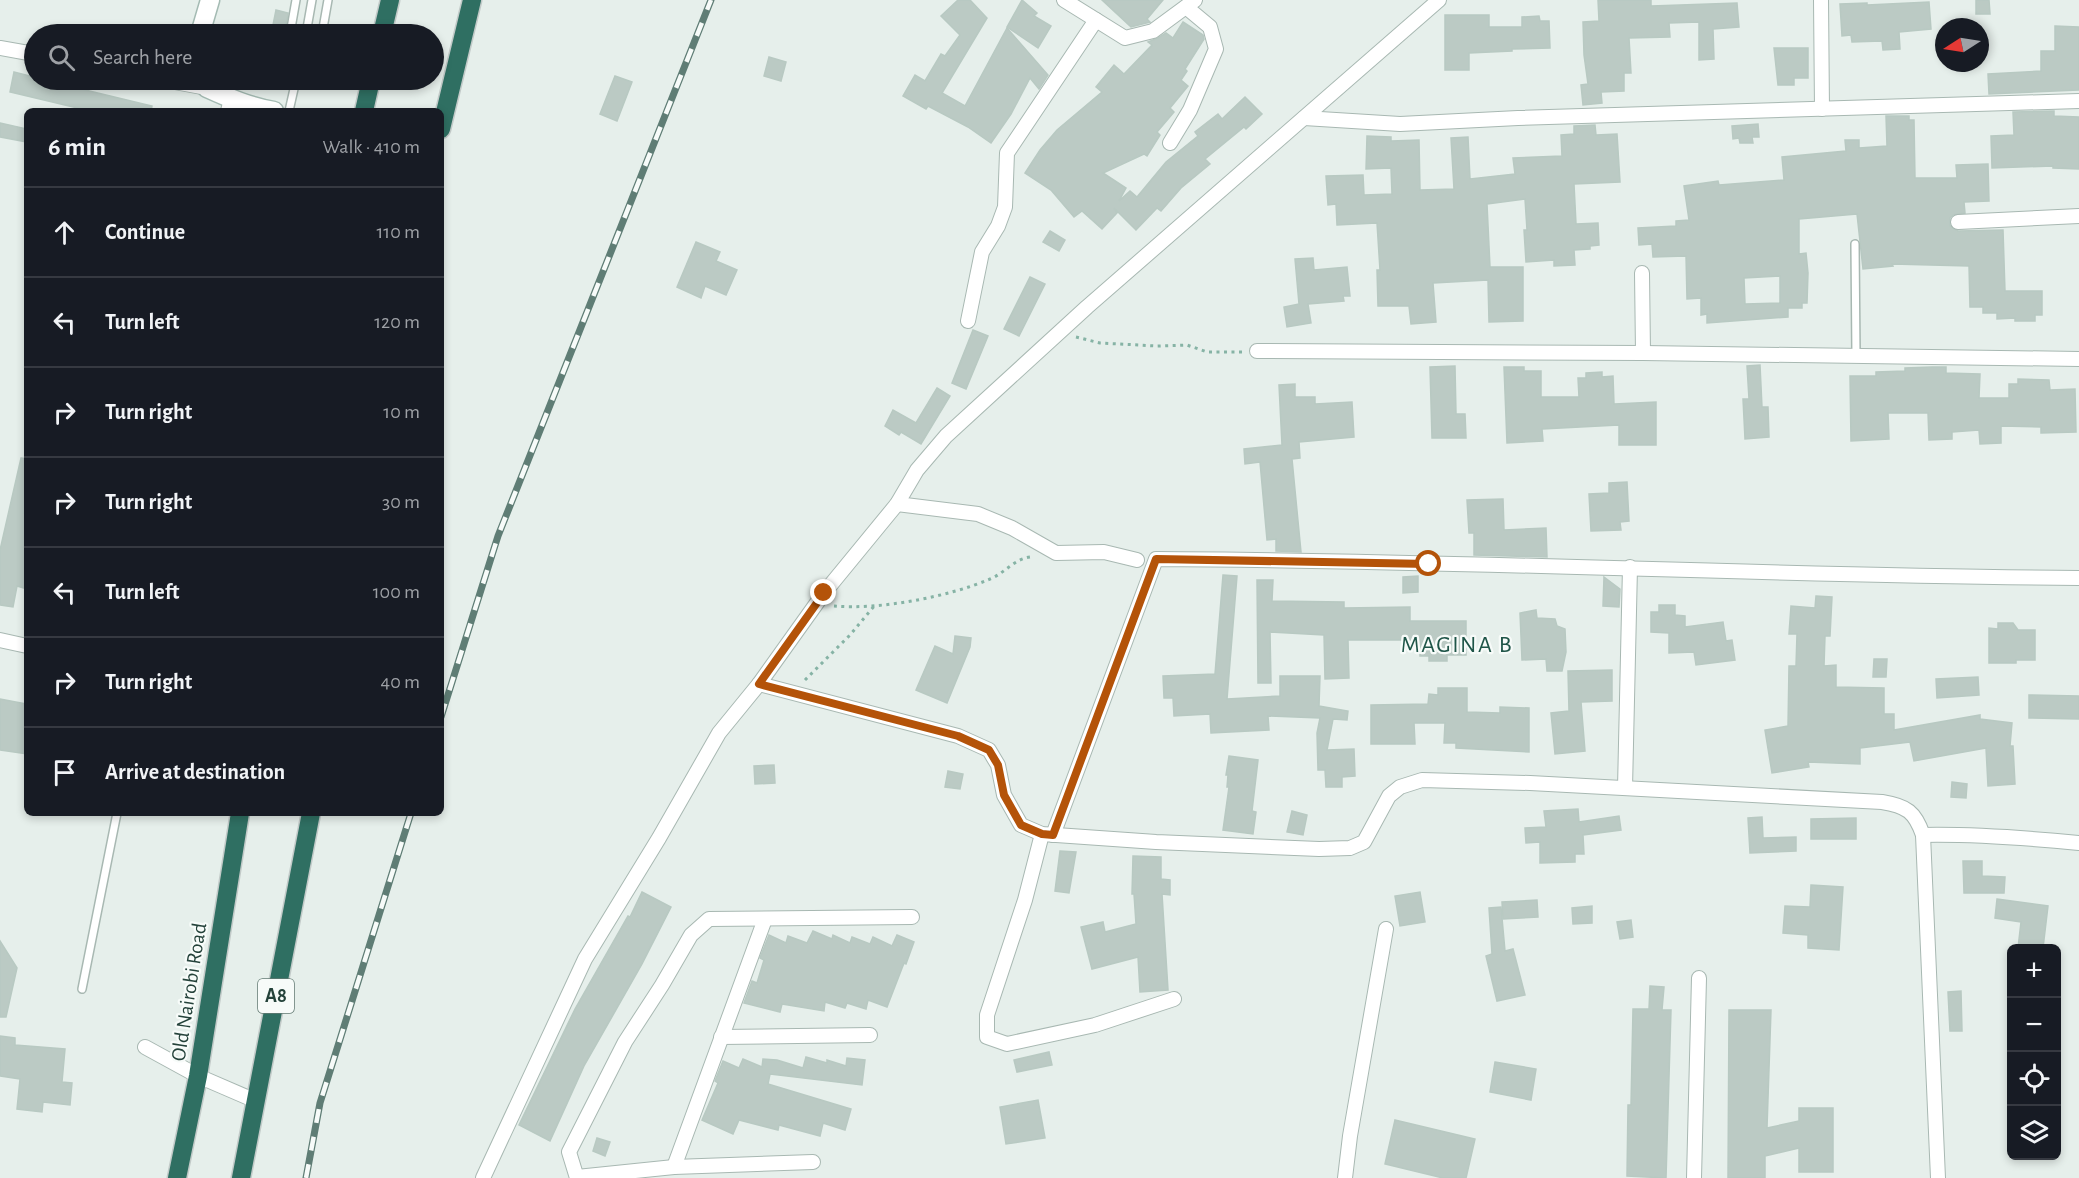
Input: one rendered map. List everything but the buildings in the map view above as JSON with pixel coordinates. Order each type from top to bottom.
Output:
[{"type":"highway","points":[[384,24],[390,0]]},
{"type":"highway","points":[[444,117],[472,0]]},
{"type":"highway","points":[[365,108],[369,90]]},
{"type":"highway","name":"Old Nairobi Road","points":[[177,1178],[198,1076],[240,816]]},
{"type":"highway","name":"A8","points":[[241,1178],[310,816]]},
{"type":"main road","points":[[203,24],[210,0]]},
{"type":"main road","points":[[213,90],[229,105],[256,108]]},
{"type":"street","points":[[1064,0],[1125,38],[1153,32],[1190,4],[1210,27],[1216,49],[1190,110],[1170,143]]},
{"type":"street","points":[[483,1178],[585,959],[659,838],[719,733],[759,684],[815,604],[897,504],[917,470],[946,436],[1060,332],[1438,0]]},
{"type":"street","points":[[1821,0],[1822,110]]},
{"type":"street","points":[[968,321],[982,252],[998,226],[1005,207],[1007,153],[1096,20]]},
{"type":"street","points":[[0,48],[24,52]]},
{"type":"street","points":[[1304,118],[1401,124],[1518,118],[2079,101]]},
{"type":"street","points":[[1958,222],[2079,216]]},
{"type":"street","points":[[1642,273],[1643,353]]},
{"type":"street","points":[[1257,351],[1643,353],[2079,360]]},
{"type":"street","points":[[897,504],[978,514],[1012,528],[1056,553],[1104,552],[1137,560]]},
{"type":"street","points":[[1174,999],[1095,1025],[1007,1044],[987,1037],[987,1015],[1047,835],[1156,559],[1630,567],[1916,577],[2079,578]]},
{"type":"street","points":[[1625,788],[1630,567]]},
{"type":"street","points":[[0,640],[24,645]]},
{"type":"street","points":[[759,684],[958,736],[989,750],[998,765],[1004,795],[1021,825],[1047,835],[1168,843],[1319,849],[1350,848],[1364,842],[1389,795],[1400,787],[1422,780],[1530,783],[1897,804],[1910,811],[1918,822],[1923,836],[1938,1178]]},
{"type":"street","points":[[1923,836],[1962,835],[2079,843]]},
{"type":"street","points":[[813,1162],[674,1167],[577,1178],[569,1152],[625,1042],[691,935],[709,920],[912,917]]},
{"type":"street","points":[[674,1167],[765,919]]},
{"type":"street","points":[[1345,1178],[1386,929]]},
{"type":"street","points":[[1694,1178],[1699,978]]},
{"type":"street","points":[[721,1037],[870,1035]]},
{"type":"street","points":[[145,1047],[198,1076],[256,1101]]},
{"type":"lane","points":[[292,24],[296,0]]},
{"type":"lane","points":[[308,24],[312,0]]},
{"type":"lane","points":[[324,24],[328,0]]},
{"type":"lane","points":[[290,108],[294,90]]},
{"type":"lane","points":[[1855,244],[1856,356]]},
{"type":"lane","points":[[82,989],[116,816]]},
{"type":"path","points":[[1060,332],[1100,343],[1187,345],[1207,352],[1257,351]]},
{"type":"path","points":[[815,604],[845,607],[876,605],[944,594],[992,579],[1021,558],[1056,553]]},
{"type":"path","points":[[791,692],[850,635],[876,605]]},
{"type":"railway","points":[[444,707],[498,536],[711,0]]},
{"type":"railway","points":[[306,1178],[320,1103],[410,816]]},
{"type":"district","name":"MAGINA B","points":[[1457,645]]},
{"type":"route","points":[[824,593],[759,684],[958,736],[989,750],[998,765],[1004,795],[1021,825],[1042,834],[1053,835],[1156,559],[1429,564]]}]
